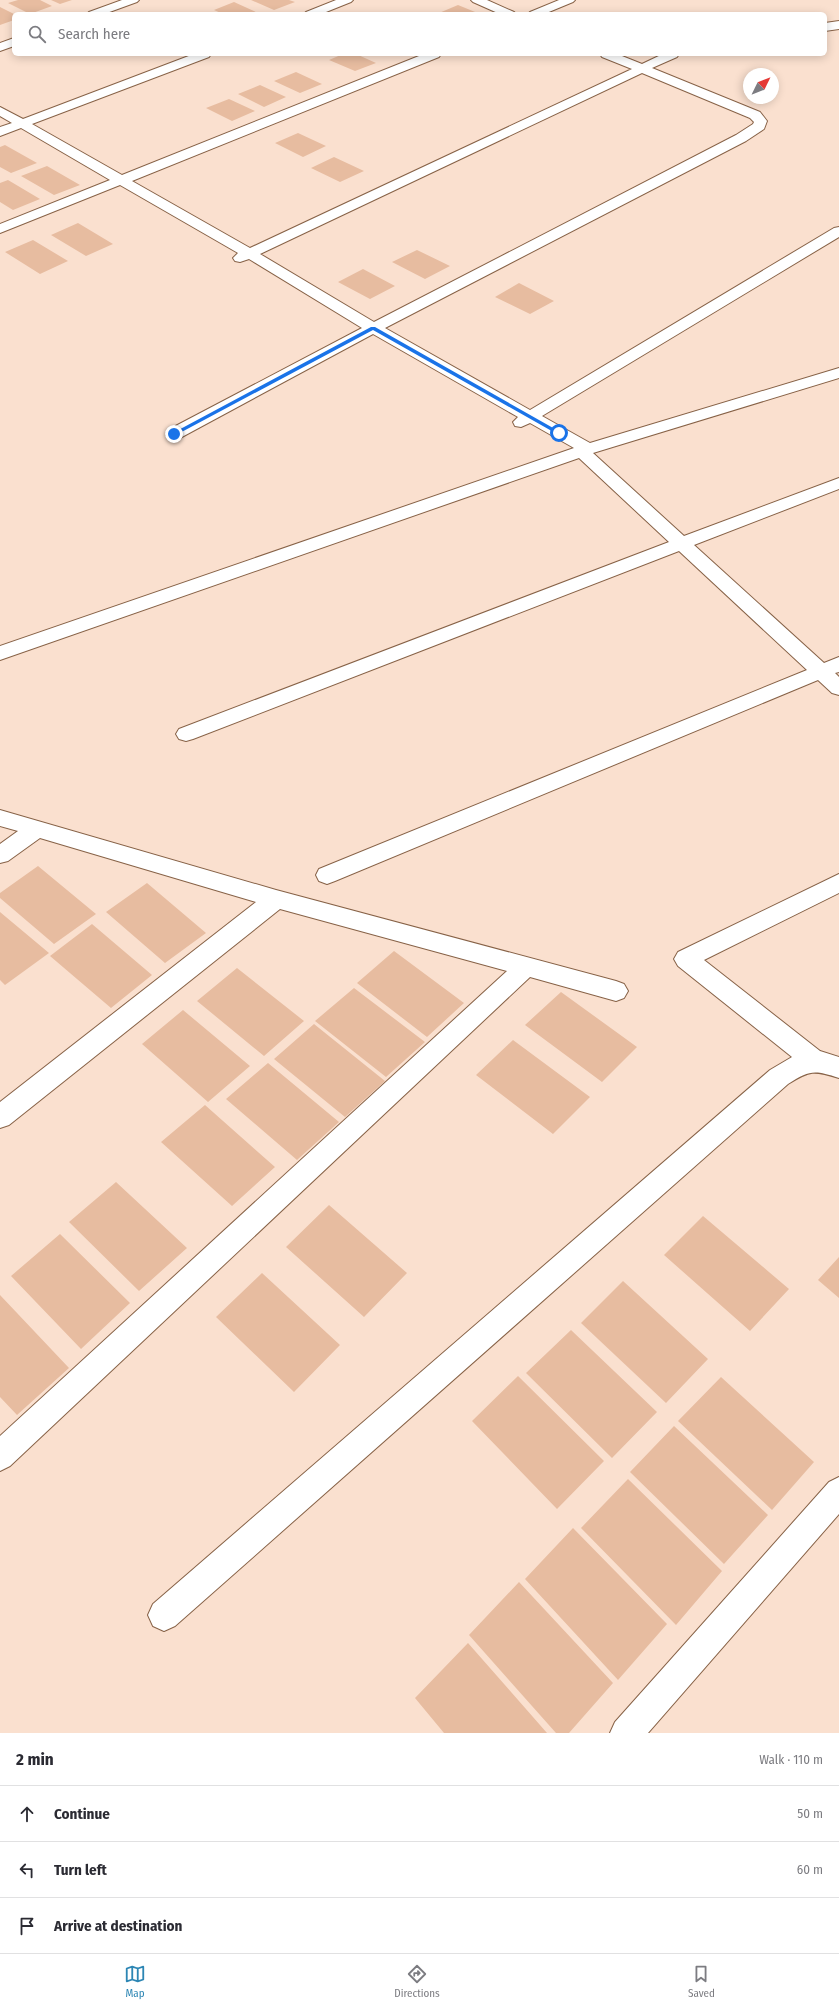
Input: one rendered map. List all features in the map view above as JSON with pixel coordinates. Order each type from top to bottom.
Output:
[{"type":"street","points":[[99,12],[133,0]]},
{"type":"street","points":[[315,12],[347,0]]},
{"type":"street","points":[[477,0],[505,12]]},
{"type":"street","points":[[539,12],[569,0]]},
{"type":"street","points":[[827,27],[839,25]]},
{"type":"street","points":[[0,47],[12,43]]},
{"type":"street","points":[[8,126],[200,56]]},
{"type":"street","points":[[0,229],[430,56]]},
{"type":"street","points":[[174,434],[366,331],[741,138],[759,126],[761,121],[748,112],[611,56]]},
{"type":"street","points":[[235,260],[669,56]]},
{"type":"street","points":[[0,111],[8,126],[106,187],[235,260],[366,331],[580,453],[681,544],[830,668],[839,688]]},
{"type":"street","points":[[8,126],[121,181],[250,254],[366,331]]},
{"type":"street","points":[[524,420],[839,231]]},
{"type":"street","points":[[0,653],[580,453],[839,373]]},
{"type":"street","points":[[524,420],[538,437]]},
{"type":"street","points":[[551,445],[580,453]]},
{"type":"street","points":[[186,734],[839,483]]},
{"type":"street","points":[[327,875],[830,668]]},
{"type":"street","points":[[0,818],[276,899],[616,992]]},
{"type":"street","points":[[0,854],[37,829]]},
{"type":"street","points":[[812,1060],[686,959],[839,883]]},
{"type":"street","points":[[0,1117],[276,899]]},
{"type":"street","points":[[0,1456],[525,968]]},
{"type":"street","points":[[164,1615],[780,1077],[800,1064],[812,1060],[829,1063],[839,1068]]},
{"type":"street","points":[[626,1733],[839,1492]]},
{"type":"building","points":[[18,0],[40,0],[52,6],[36,12],[26,12],[8,3]]},
{"type":"building","points":[[51,0],[72,0],[60,4]]},
{"type":"building","points":[[251,0],[289,0],[295,2],[274,10]]},
{"type":"building","points":[[234,2],[256,12],[218,12],[214,10]]},
{"type":"building","points":[[458,5],[475,12],[441,12]]},
{"type":"building","points":[[0,7],[12,13],[12,21],[0,25]]},
{"type":"building","points":[[338,56],[360,56],[376,63],[355,71],[329,60]]},
{"type":"building","points":[[296,72],[322,84],[300,93],[274,81]]},
{"type":"building","points":[[260,85],[286,97],[264,107],[238,94]]},
{"type":"building","points":[[229,99],[255,111],[232,121],[206,108]]},
{"type":"building","points":[[298,133],[326,146],[303,157],[275,143]]},
{"type":"building","points":[[5,145],[37,163],[11,173],[0,167],[0,147]]},
{"type":"building","points":[[334,157],[364,171],[340,182],[311,168]]},
{"type":"building","points":[[47,166],[80,185],[54,195],[21,176]]},
{"type":"building","points":[[8,180],[40,199],[13,210],[0,202],[0,183]]},
{"type":"building","points":[[78,223],[113,244],[86,256],[51,235]]},
{"type":"building","points":[[33,240],[68,261],[40,274],[5,252]]},
{"type":"building","points":[[417,250],[450,266],[425,279],[392,262]]},
{"type":"building","points":[[363,269],[395,286],[370,299],[338,282]]},
{"type":"building","points":[[519,283],[554,301],[530,314],[495,297]]},
{"type":"building","points":[[38,866],[96,914],[54,944],[0,898],[0,893]]},
{"type":"building","points":[[147,883],[206,933],[165,963],[106,912]]},
{"type":"building","points":[[0,912],[49,953],[5,985],[0,980]]},
{"type":"building","points":[[92,924],[152,975],[111,1008],[50,956]]},
{"type":"building","points":[[394,951],[464,1003],[427,1037],[357,983]]},
{"type":"building","points":[[237,968],[304,1021],[264,1056],[197,1001]]},
{"type":"building","points":[[354,988],[425,1042],[386,1077],[315,1021]]},
{"type":"building","points":[[561,992],[637,1047],[602,1082],[525,1025]]},
{"type":"building","points":[[183,1010],[250,1066],[208,1102],[142,1044]]},
{"type":"building","points":[[314,1024],[385,1081],[345,1117],[274,1059]]},
{"type":"building","points":[[513,1040],[590,1097],[553,1134],[476,1075]]},
{"type":"building","points":[[268,1063],[339,1122],[297,1160],[226,1099]]},
{"type":"building","points":[[205,1105],[275,1167],[232,1206],[161,1142]]},
{"type":"building","points":[[116,1182],[187,1248],[139,1291],[69,1222]]},
{"type":"building","points":[[329,1205],[407,1273],[364,1317],[286,1247]]},
{"type":"building","points":[[703,1216],[789,1289],[750,1331],[664,1255]]},
{"type":"building","points":[[60,1234],[130,1303],[81,1349],[11,1276]]},
{"type":"building","points":[[839,1257],[839,1298],[818,1280]]},
{"type":"building","points":[[262,1273],[340,1345],[294,1392],[216,1317]]},
{"type":"building","points":[[623,1281],[708,1359],[666,1403],[581,1323]]},
{"type":"building","points":[[0,1295],[69,1368],[17,1415],[0,1397]]},
{"type":"building","points":[[571,1330],[657,1412],[612,1458],[526,1373]]},
{"type":"building","points":[[518,1376],[604,1461],[557,1509],[472,1421]]},
{"type":"building","points":[[721,1377],[814,1462],[772,1510],[678,1421]]},
{"type":"building","points":[[674,1426],[768,1515],[724,1564],[630,1472]]},
{"type":"building","points":[[628,1479],[722,1571],[676,1625],[581,1528]]},
{"type":"building","points":[[573,1528],[667,1624],[618,1680],[525,1579]]},
{"type":"building","points":[[519,1582],[613,1683],[569,1733],[556,1733],[469,1635]]},
{"type":"building","points":[[468,1643],[547,1733],[444,1733],[415,1698]]},
{"type":"route","points":[[174,434],[373,328],[559,433]]}]
